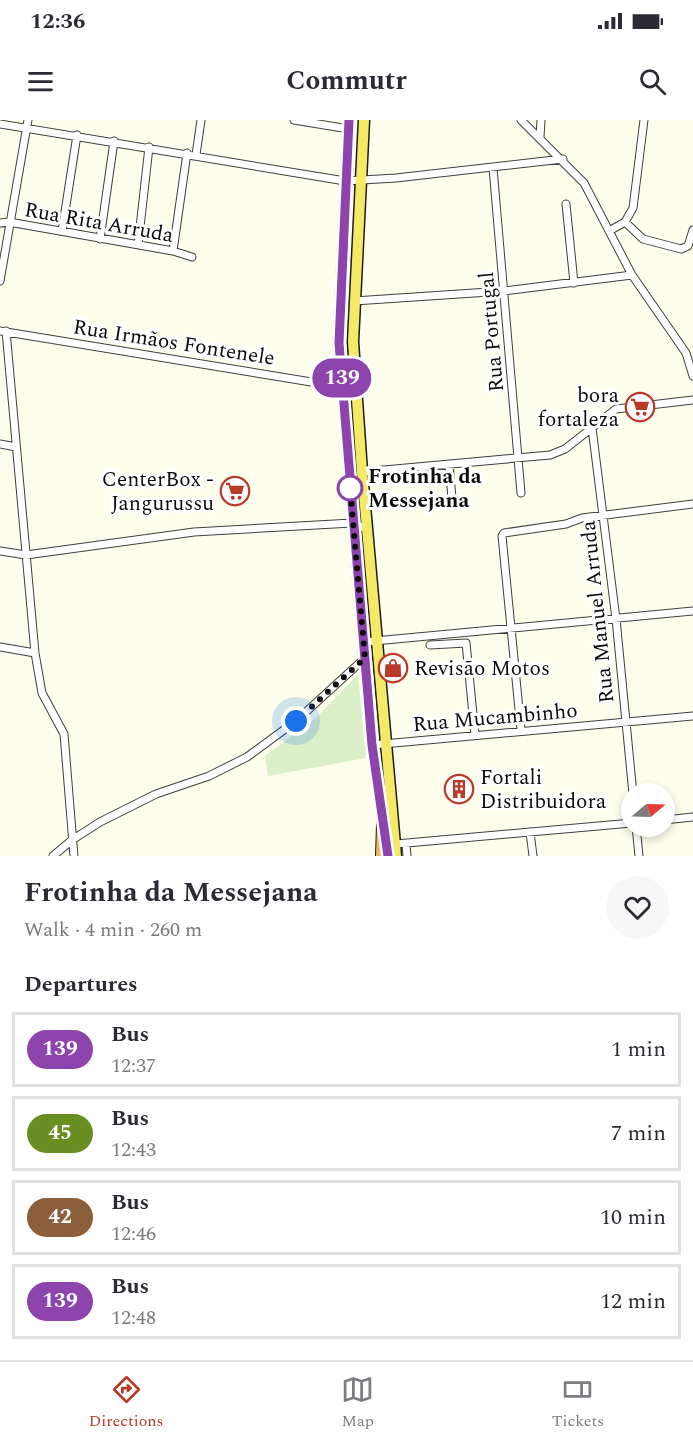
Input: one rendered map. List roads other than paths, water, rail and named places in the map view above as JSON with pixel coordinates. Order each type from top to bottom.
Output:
[{"type":"highway","points":[[383,856],[384,824]]},
{"type":"main road","points":[[364,120],[353,342],[367,530],[399,848]]},
{"type":"main road","points":[[349,125],[339,343],[372,745],[388,856]]},
{"type":"main road","points":[[339,343],[353,342]]},
{"type":"main road","points":[[343,403],[357,402]]},
{"type":"street","points":[[196,154],[201,120]]},
{"type":"street","points":[[294,120],[349,125]]},
{"type":"street","points":[[521,120],[563,159],[584,183],[632,275],[686,353],[693,376]]},
{"type":"street","points":[[540,137],[541,120]]},
{"type":"street","points":[[609,231],[625,222],[631,213],[644,120]]},
{"type":"street","points":[[0,124],[27,123],[78,135],[361,182],[563,159]]},
{"type":"street","points":[[0,281],[27,123]]},
{"type":"street","points":[[62,231],[78,135]]},
{"type":"street","points":[[100,239],[114,141]]},
{"type":"street","points":[[138,245],[149,147]]},
{"type":"street","points":[[173,251],[187,153]]},
{"type":"street","name":"Rua Portugal","points":[[493,168],[521,493]]},
{"type":"street","points":[[566,204],[574,283]]},
{"type":"street","name":"Rua Rita Arruda","points":[[0,223],[9,222],[62,231],[173,251],[192,257]]},
{"type":"street","points":[[625,222],[643,239],[681,249],[688,246],[693,230]]},
{"type":"street","points":[[354,301],[504,291],[632,275]]},
{"type":"street","points":[[3,331],[35,653],[42,693],[64,734],[74,856]]},
{"type":"street","name":"Rua Irmãos Fontenele","points":[[3,331],[342,387]]},
{"type":"street","points":[[362,472],[557,453],[616,409],[693,400]]},
{"type":"street","name":"Rua Manuel Arruda","points":[[592,428],[616,619],[632,783]]},
{"type":"street","points":[[0,444],[16,447]]},
{"type":"street","points":[[449,465],[452,498]]},
{"type":"street","points":[[520,730],[502,536],[506,531],[566,524],[604,515],[693,504]]},
{"type":"street","points":[[0,551],[26,555],[194,532],[352,523],[367,530]]},
{"type":"street","points":[[364,642],[693,611]]},
{"type":"street","points":[[430,645],[466,643],[476,735]]},
{"type":"street","points":[[0,647],[35,653]]},
{"type":"street","points":[[53,856],[72,840],[100,822],[156,794],[209,776],[247,757],[296,721],[365,658]]},
{"type":"street","name":"Rua Mucambinho","points":[[372,745],[693,716]]},
{"type":"street","points":[[675,819],[693,817]]},
{"type":"street","points":[[399,848],[530,832],[621,824]]},
{"type":"street","points":[[530,832],[533,856]]},
{"type":"street","points":[[637,837],[639,856]]},
{"type":"street","points":[[399,848],[407,856]]},
{"type":"place","name":"bora fortaleza","points":[[640,407]]},
{"type":"place","name":"Frotinha da Messejana","points":[[350,488]]},
{"type":"place","name":"CenterBox - Jangurussu","points":[[235,491]]},
{"type":"place","name":"Revisão Motos","points":[[393,668]]},
{"type":"place","name":"Fortali Distribuidora","points":[[459,789]]}]
